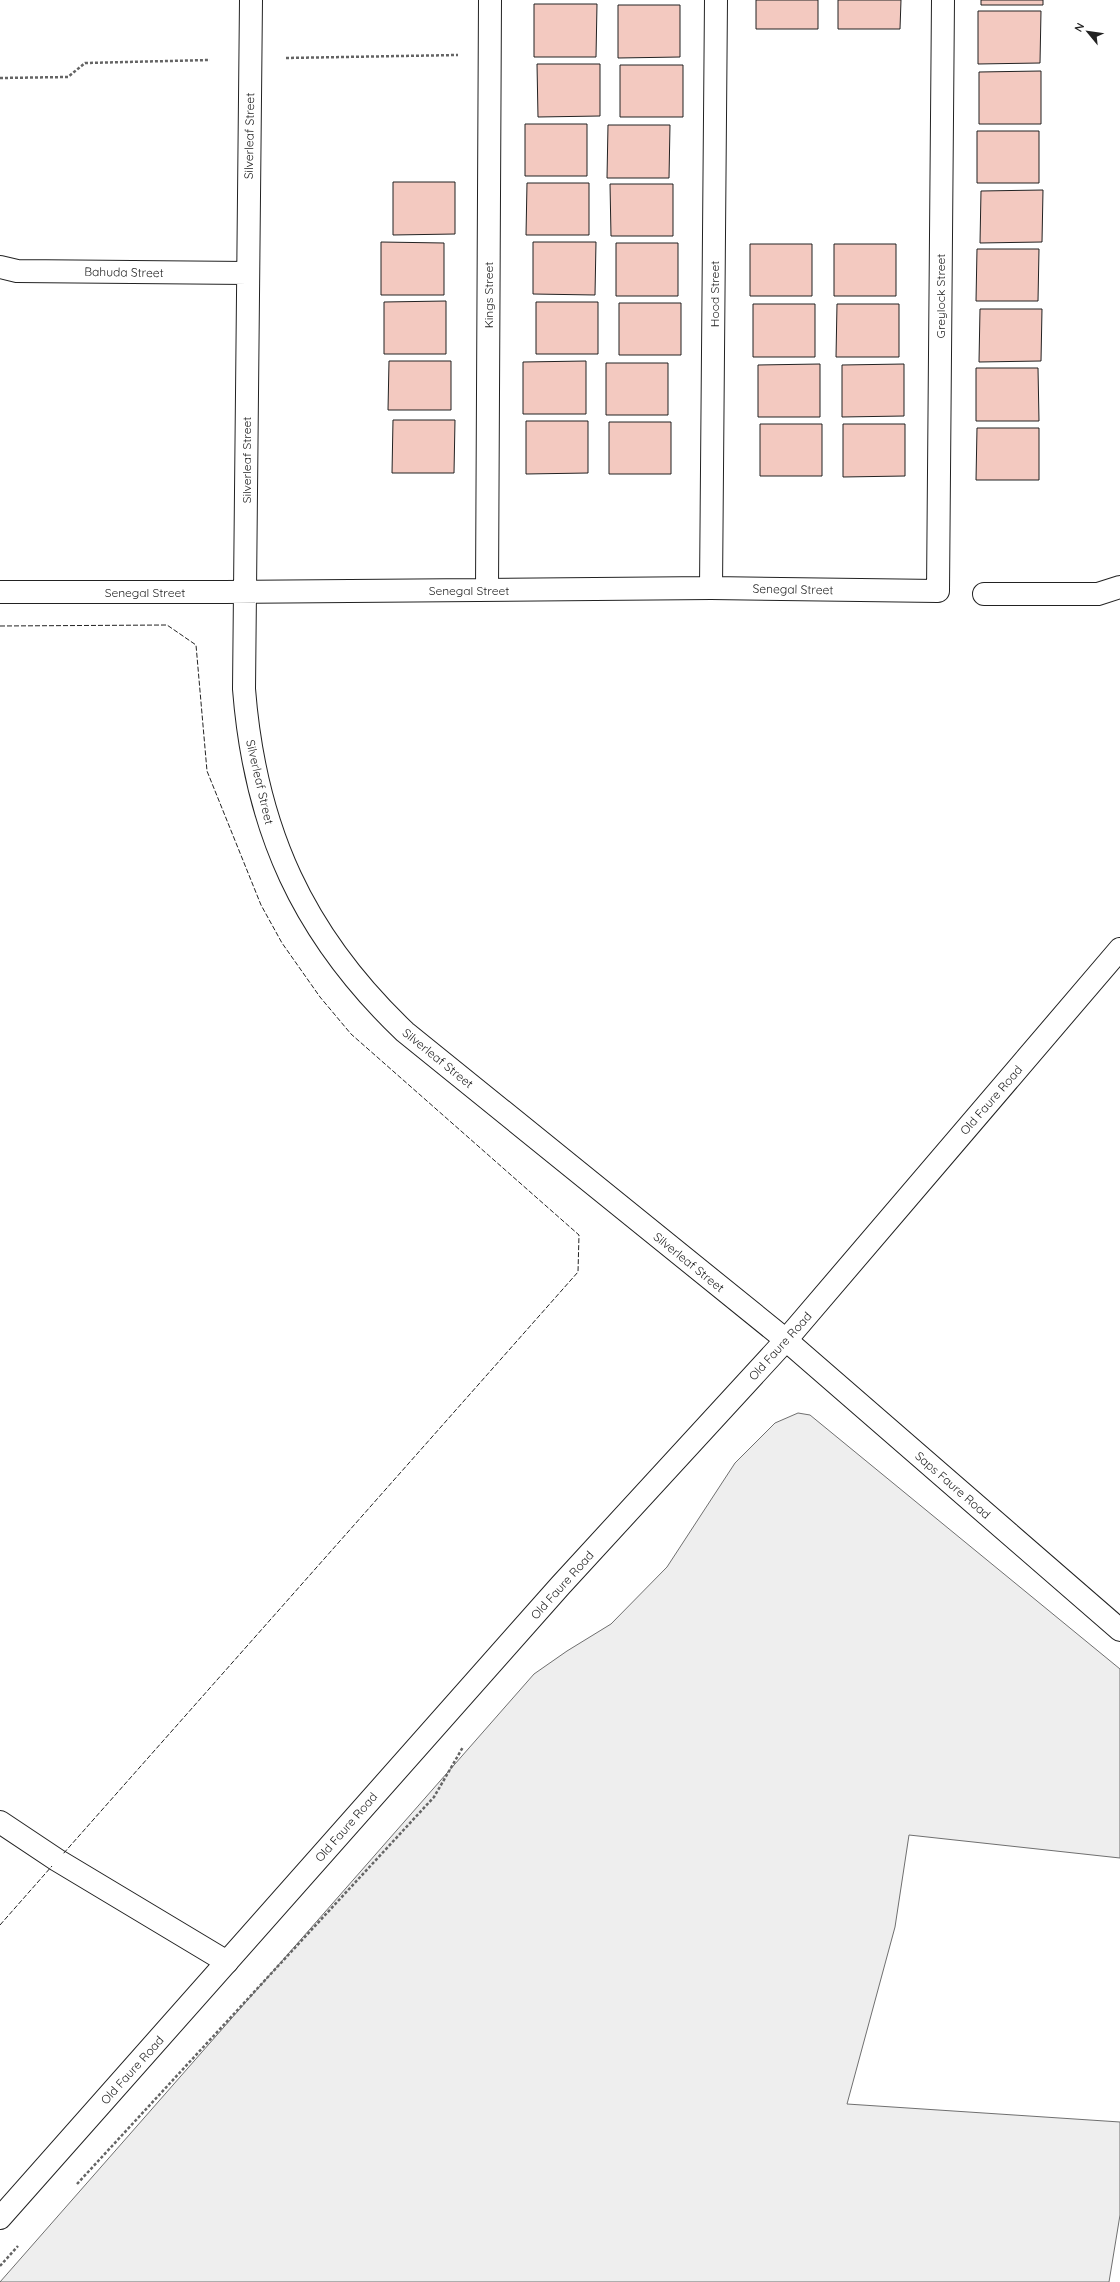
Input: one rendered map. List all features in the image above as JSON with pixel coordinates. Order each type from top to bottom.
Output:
[{"type":"street","name":"Silverleaf Street","points":[[251,0],[244,689],[254,771],[264,810],[281,857],[301,901],[327,943],[377,1005],[405,1032],[786,1340]]},
{"type":"street","name":"Kings Street","points":[[487,590],[490,0]]},
{"type":"street","name":"Hood Street","points":[[711,588],[716,0]]},
{"type":"street","name":"Greylock Street","points":[[938,591],[943,0]]},
{"type":"street","name":"Bahuda Street","points":[[0,267],[17,270],[248,273]]},
{"type":"street","points":[[984,594],[1098,594],[1120,587]]},
{"type":"street","name":"Senegal Street","points":[[0,592],[245,592],[711,588],[938,591]]},
{"type":"street","name":"Old Faure Road","points":[[0,2218],[560,1586],[786,1340],[1120,949]]},
{"type":"street","name":"Saps Faure Road","points":[[786,1340],[1120,1630]]},
{"type":"street","points":[[0,1822],[57,1860],[227,1962]]},
{"type":"path","points":[[286,58],[463,55]]},
{"type":"path","points":[[0,78],[68,77],[85,63],[210,60]]},
{"type":"path","points":[[75,2185],[434,1797],[467,1741]]},
{"type":"path","points":[[0,2266],[21,2242]]},
{"type":"shaded area","points":[[798,1413],[810,1415],[1120,1669],[1120,1858],[909,1835],[895,1927],[847,2104],[1120,2122],[1120,2215],[1109,2282],[0,2282],[534,1674],[567,1651],[611,1624],[667,1567],[735,1463],[775,1423]]},
{"type":"building","points":[[756,0],[818,0],[818,29],[756,29]]},
{"type":"building","points":[[838,0],[901,0],[900,29],[838,29]]},
{"type":"building","points":[[981,0],[1043,0],[1043,5],[981,5]]},
{"type":"building","points":[[534,4],[597,4],[596,57],[534,57]]},
{"type":"building","points":[[618,5],[680,5],[680,57],[618,58]]},
{"type":"building","points":[[978,11],[1041,11],[1040,63],[978,64]]},
{"type":"building","points":[[537,64],[600,64],[600,116],[538,117]]},
{"type":"building","points":[[620,65],[683,65],[683,117],[620,117]]},
{"type":"building","points":[[1041,71],[1041,124],[979,124],[979,72]]},
{"type":"building","points":[[525,124],[587,124],[587,176],[525,176]]},
{"type":"building","points":[[608,125],[670,125],[669,178],[607,178]]},
{"type":"building","points":[[977,131],[1039,131],[1039,183],[977,183]]},
{"type":"building","points":[[393,182],[455,182],[455,234],[393,235]]},
{"type":"building","points":[[527,183],[589,183],[589,235],[526,235]]},
{"type":"building","points":[[610,184],[673,184],[673,236],[611,236]]},
{"type":"building","points":[[1043,190],[1042,242],[980,243],[981,191]]},
{"type":"building","points":[[381,242],[444,243],[444,295],[381,295]]},
{"type":"building","points":[[533,242],[596,242],[595,295],[533,294]]},
{"type":"building","points":[[616,243],[678,243],[678,296],[616,296]]},
{"type":"building","points":[[750,244],[812,244],[812,296],[750,296]]},
{"type":"building","points":[[834,244],[896,244],[896,296],[834,296]]},
{"type":"building","points":[[977,249],[1039,249],[1038,301],[976,301]]},
{"type":"building","points":[[446,301],[446,354],[384,354],[384,302]]},
{"type":"building","points":[[536,302],[598,302],[598,354],[536,354]]},
{"type":"building","points":[[619,303],[681,303],[681,355],[619,355]]},
{"type":"building","points":[[753,304],[815,304],[815,357],[753,357]]},
{"type":"building","points":[[837,304],[899,304],[899,357],[836,357]]},
{"type":"building","points":[[980,309],[1042,309],[1041,361],[979,362]]},
{"type":"building","points":[[389,361],[451,361],[451,410],[388,410]]},
{"type":"building","points":[[586,361],[586,414],[523,414],[523,362]]},
{"type":"building","points":[[606,363],[668,363],[668,415],[606,415]]},
{"type":"building","points":[[820,364],[820,417],[758,417],[758,365]]},
{"type":"building","points":[[904,364],[904,416],[842,417],[842,365]]},
{"type":"building","points":[[976,368],[1038,368],[1039,421],[976,421]]},
{"type":"building","points":[[393,420],[455,420],[454,473],[392,473]]},
{"type":"building","points":[[526,421],[588,421],[588,473],[526,474]]},
{"type":"building","points":[[609,422],[671,422],[671,474],[609,474]]},
{"type":"building","points":[[760,424],[822,424],[822,476],[760,476]]},
{"type":"building","points":[[843,424],[905,424],[905,476],[843,477]]},
{"type":"building","points":[[977,428],[1039,428],[1039,480],[976,480]]},
{"type":"fence","points":[[0,626],[167,625],[196,645],[207,771],[261,905],[282,943],[320,997],[351,1034],[579,1235],[578,1272],[63,1854]]},
{"type":"fence","points":[[0,1925],[52,1866]]}]
